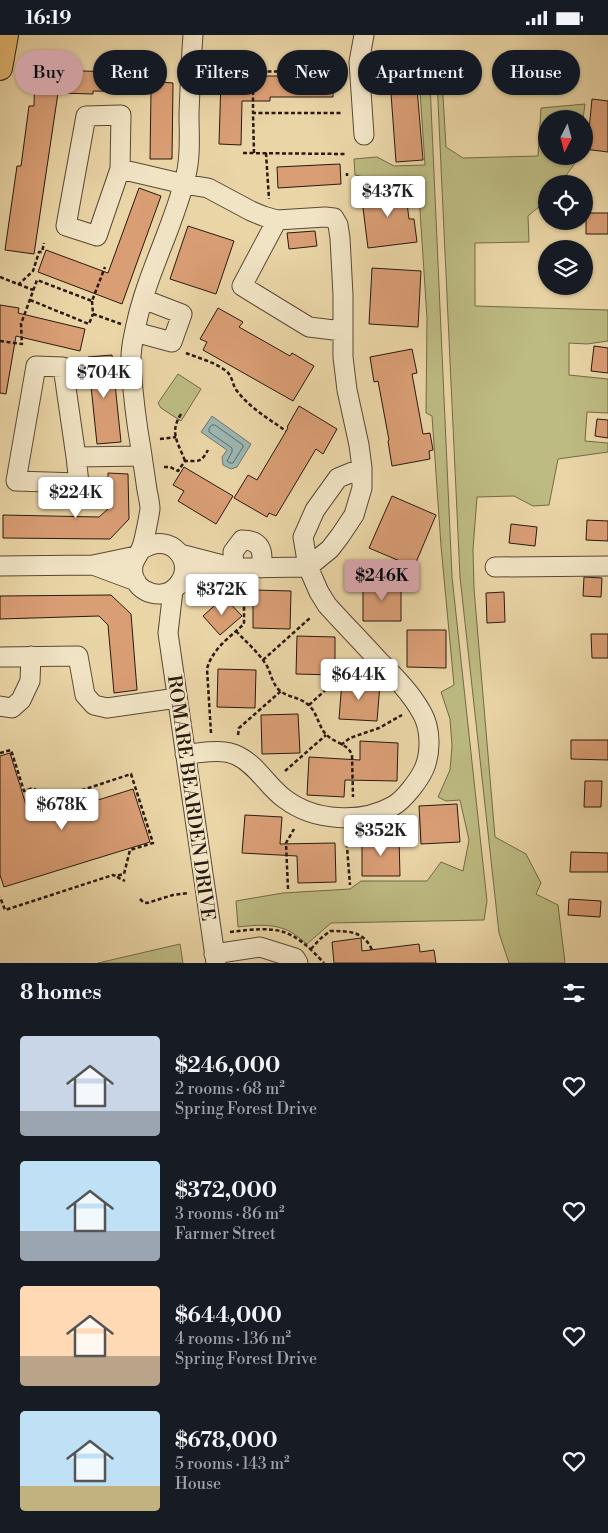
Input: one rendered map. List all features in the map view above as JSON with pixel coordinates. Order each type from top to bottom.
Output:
[{"type":"main road","points":[[0,68],[6,35]]},
{"type":"street","points":[[175,588],[183,578],[184,562],[150,509],[136,419],[131,360],[131,330],[184,184],[189,157],[193,35]]},
{"type":"street","points":[[364,35],[358,61],[364,135]]},
{"type":"street","points":[[121,115],[120,169],[97,236],[66,226],[86,116],[121,115]]},
{"type":"street","points":[[93,565],[157,594],[165,594],[200,575],[231,568],[308,567],[330,549],[340,536],[354,515],[362,488],[359,445],[347,390],[343,357],[343,295],[340,238],[338,225],[334,218],[277,220],[257,214],[208,188],[120,169]]},
{"type":"street","points":[[277,220],[242,286],[309,327],[342,331]]},
{"type":"street","points":[[131,330],[172,341],[182,314],[142,299]]},
{"type":"street","points":[[36,366],[63,367],[76,457],[78,483],[16,481],[36,366]]},
{"type":"street","points":[[76,457],[142,456]]},
{"type":"street","points":[[185,754],[225,751],[239,756],[250,764],[283,798],[294,805],[308,812],[336,817],[368,816],[394,806],[421,776],[426,766],[429,747],[427,727],[423,715],[406,689],[327,605],[318,592],[308,567],[303,537],[315,511],[338,478],[362,468]]},
{"type":"street","points":[[142,587],[133,573],[133,564],[138,553],[150,509]]},
{"type":"street","points":[[231,568],[233,552],[242,540],[250,540],[258,545],[262,552],[261,568]]},
{"type":"street","points":[[0,566],[93,565],[138,553],[154,543],[231,568]]},
{"type":"street","points":[[495,567],[608,567]]},
{"type":"street","name":"ROMARE BEARDEN DRIVE","points":[[142,587],[168,633]]},
{"type":"street","name":"ROMARE BEARDEN DRIVE","points":[[175,588],[168,633],[215,958]]},
{"type":"street","points":[[0,706],[12,708],[21,701],[30,681],[31,656]]},
{"type":"street","points":[[0,657],[78,656],[85,695],[94,705],[107,708],[177,698]]},
{"type":"street","points":[[215,958],[261,955],[295,958],[298,963]]},
{"type":"path","points":[[253,95],[254,153]]},
{"type":"path","points":[[253,113],[341,113]]},
{"type":"path","points":[[243,153],[346,154]]},
{"type":"path","points":[[266,153],[270,199]]},
{"type":"path","points":[[18,285],[33,271],[44,243]]},
{"type":"path","points":[[30,299],[89,324],[93,314],[92,301],[105,267]]},
{"type":"path","points":[[0,277],[33,290]]},
{"type":"path","points":[[0,341],[22,344],[21,324],[37,280],[92,301]]},
{"type":"path","points":[[93,314],[131,330]]},
{"type":"path","points":[[186,353],[226,371],[244,399],[286,431]]},
{"type":"path","points":[[181,414],[174,428],[185,461]]},
{"type":"path","points":[[160,439],[176,437]]},
{"type":"path","points":[[185,461],[200,461],[208,450]]},
{"type":"path","points":[[164,467],[170,467],[178,471],[185,461]]},
{"type":"path","points":[[211,733],[208,669],[210,659],[244,624],[244,587]]},
{"type":"path","points":[[263,660],[310,618]]},
{"type":"path","points":[[236,631],[263,660],[270,671],[273,682],[281,691],[309,705],[316,714],[319,724],[326,735],[351,750],[353,797]]},
{"type":"path","points":[[309,705],[354,664]]},
{"type":"path","points":[[238,735],[239,729],[281,691]]},
{"type":"path","points":[[341,745],[350,738],[379,728],[402,715]]},
{"type":"path","points":[[285,771],[326,735]]},
{"type":"path","points":[[0,753],[11,749],[24,791],[33,788],[40,793],[43,803],[131,774],[153,843],[130,850],[124,874],[113,875],[5,910],[0,897]]},
{"type":"path","points":[[288,889],[286,843],[294,829]]},
{"type":"path","points":[[348,837],[350,885]]},
{"type":"path","points":[[116,876],[125,881]]},
{"type":"path","points":[[140,899],[148,903],[173,895],[188,893]]},
{"type":"path","points":[[311,949],[330,931],[346,931],[362,935],[370,944],[372,950]]},
{"type":"shaded area","points":[[420,95],[431,95],[452,577],[487,901],[484,920],[331,923],[307,944],[291,932],[278,927],[258,925],[238,927],[236,901],[283,893],[350,889],[361,881],[427,881],[441,862],[463,871],[469,840],[460,800],[446,801],[438,797],[450,770],[452,746],[450,719],[441,692],[454,685],[441,546],[432,416],[426,413],[427,318],[418,180],[382,181],[355,175],[354,159],[377,157],[394,166],[425,165]]},
{"type":"shaded area","points":[[438,95],[443,95],[446,147],[463,158],[538,156],[538,165],[574,165],[566,175],[538,175],[538,208],[528,216],[529,242],[475,243],[475,306],[608,310],[608,341],[587,344],[569,343],[569,375],[608,379],[608,413],[587,412],[585,441],[608,443],[608,452],[558,459],[549,505],[533,506],[514,496],[477,497],[473,549],[474,589],[495,837],[526,854],[541,883],[536,894],[558,905],[565,963],[509,963],[499,933],[460,577]]},
{"type":"shaded area","points":[[585,104],[584,110],[541,110],[541,108]]},
{"type":"shaded area","points":[[178,374],[201,389],[181,421],[161,408],[158,403]]},
{"type":"shaded area","points":[[180,944],[183,963],[98,963]]},
{"type":"water","points":[[212,416],[251,444],[237,467],[231,469],[223,465],[222,457],[227,450],[201,432]]},
{"type":"building","points":[[83,71],[93,71],[93,94],[83,94]]},
{"type":"building","points":[[267,76],[277,76],[277,95],[333,95],[333,97],[270,97],[270,101],[242,101],[241,145],[219,144],[221,95],[267,95]]},
{"type":"building","points":[[167,83],[173,83],[172,159],[150,159],[151,95],[167,95]]},
{"type":"building","points":[[34,95],[58,95],[34,254],[5,250],[17,166],[21,166],[29,106],[34,106]]},
{"type":"building","points":[[391,95],[418,95],[423,160],[396,162]]},
{"type":"building","points":[[592,99],[608,101],[608,152],[593,150],[593,110],[591,110]]},
{"type":"building","points":[[340,164],[341,184],[278,188],[277,167]]},
{"type":"building","points":[[405,187],[409,219],[414,219],[417,242],[368,248],[361,192]]},
{"type":"building","points":[[139,188],[161,196],[122,304],[38,272],[46,250],[108,273]]},
{"type":"building","points":[[593,213],[608,213],[608,234],[586,234],[586,230],[593,230]]},
{"type":"building","points":[[188,226],[234,241],[216,294],[170,279]]},
{"type":"building","points":[[315,231],[317,246],[289,249],[287,233]]},
{"type":"building","points":[[372,268],[421,271],[418,327],[369,324]]},
{"type":"building","points":[[0,305],[19,308],[18,313],[85,329],[80,351],[16,336],[6,394],[0,393]]},
{"type":"building","points":[[218,308],[243,322],[239,327],[290,356],[292,353],[314,366],[293,401],[203,350],[207,342],[200,339]]},
{"type":"building","points":[[594,346],[608,348],[608,373],[591,371]]},
{"type":"building","points":[[412,349],[417,373],[412,374],[423,434],[430,433],[433,450],[429,451],[430,459],[392,466],[378,381],[374,382],[370,357]]},
{"type":"building","points":[[112,355],[121,442],[97,444],[88,357]]},
{"type":"building","points":[[299,406],[337,429],[323,454],[316,449],[276,516],[269,513],[267,517],[234,498],[248,475],[257,480]]},
{"type":"building","points":[[597,419],[608,420],[608,438],[595,436]]},
{"type":"building","points":[[184,467],[233,496],[216,524],[178,501],[184,491],[173,485]]},
{"type":"building","points":[[108,473],[128,474],[129,519],[110,539],[3,538],[3,515],[99,517],[108,509]]},
{"type":"building","points":[[392,496],[436,515],[414,567],[369,548]]},
{"type":"building","points":[[587,520],[608,521],[608,541],[586,540]]},
{"type":"building","points":[[511,524],[537,527],[535,546],[509,543]]},
{"type":"building","points":[[584,577],[602,578],[601,597],[583,596]]},
{"type":"building","points":[[363,583],[401,583],[401,621],[363,621]]},
{"type":"building","points":[[253,590],[291,591],[290,629],[253,628]]},
{"type":"building","points":[[504,592],[505,622],[487,623],[486,593]]},
{"type":"building","points":[[111,595],[131,614],[137,690],[114,693],[108,625],[99,616],[0,619],[0,596]]},
{"type":"building","points":[[224,597],[242,616],[220,635],[203,616]]},
{"type":"building","points":[[407,630],[446,630],[446,668],[407,667]]},
{"type":"building","points":[[591,634],[608,634],[608,658],[592,658]]},
{"type":"building","points":[[297,636],[335,637],[335,675],[296,674]]},
{"type":"building","points":[[218,669],[256,670],[255,708],[217,707]]},
{"type":"building","points":[[342,681],[380,684],[377,721],[339,719]]},
{"type":"building","points":[[298,714],[300,753],[262,754],[261,715]]},
{"type":"building","points":[[571,740],[608,740],[608,760],[571,759]]},
{"type":"building","points":[[360,741],[398,743],[397,781],[345,780],[344,797],[307,795],[309,757],[360,760]]},
{"type":"building","points":[[10,753],[31,821],[133,789],[150,842],[4,887],[0,875],[0,756]]},
{"type":"building","points":[[585,781],[602,781],[601,807],[584,807]]},
{"type":"building","points":[[457,804],[460,842],[421,844],[419,806]]},
{"type":"building","points":[[245,815],[282,817],[280,844],[335,843],[336,882],[298,883],[297,856],[242,853]]},
{"type":"building","points":[[362,838],[399,838],[400,876],[362,876]]},
{"type":"building","points":[[571,852],[608,853],[608,872],[570,872]]},
{"type":"building","points":[[569,899],[601,901],[600,917],[568,915]]},
{"type":"building","points":[[361,938],[362,951],[419,944],[420,952],[434,950],[436,963],[334,963],[332,942]]}]
